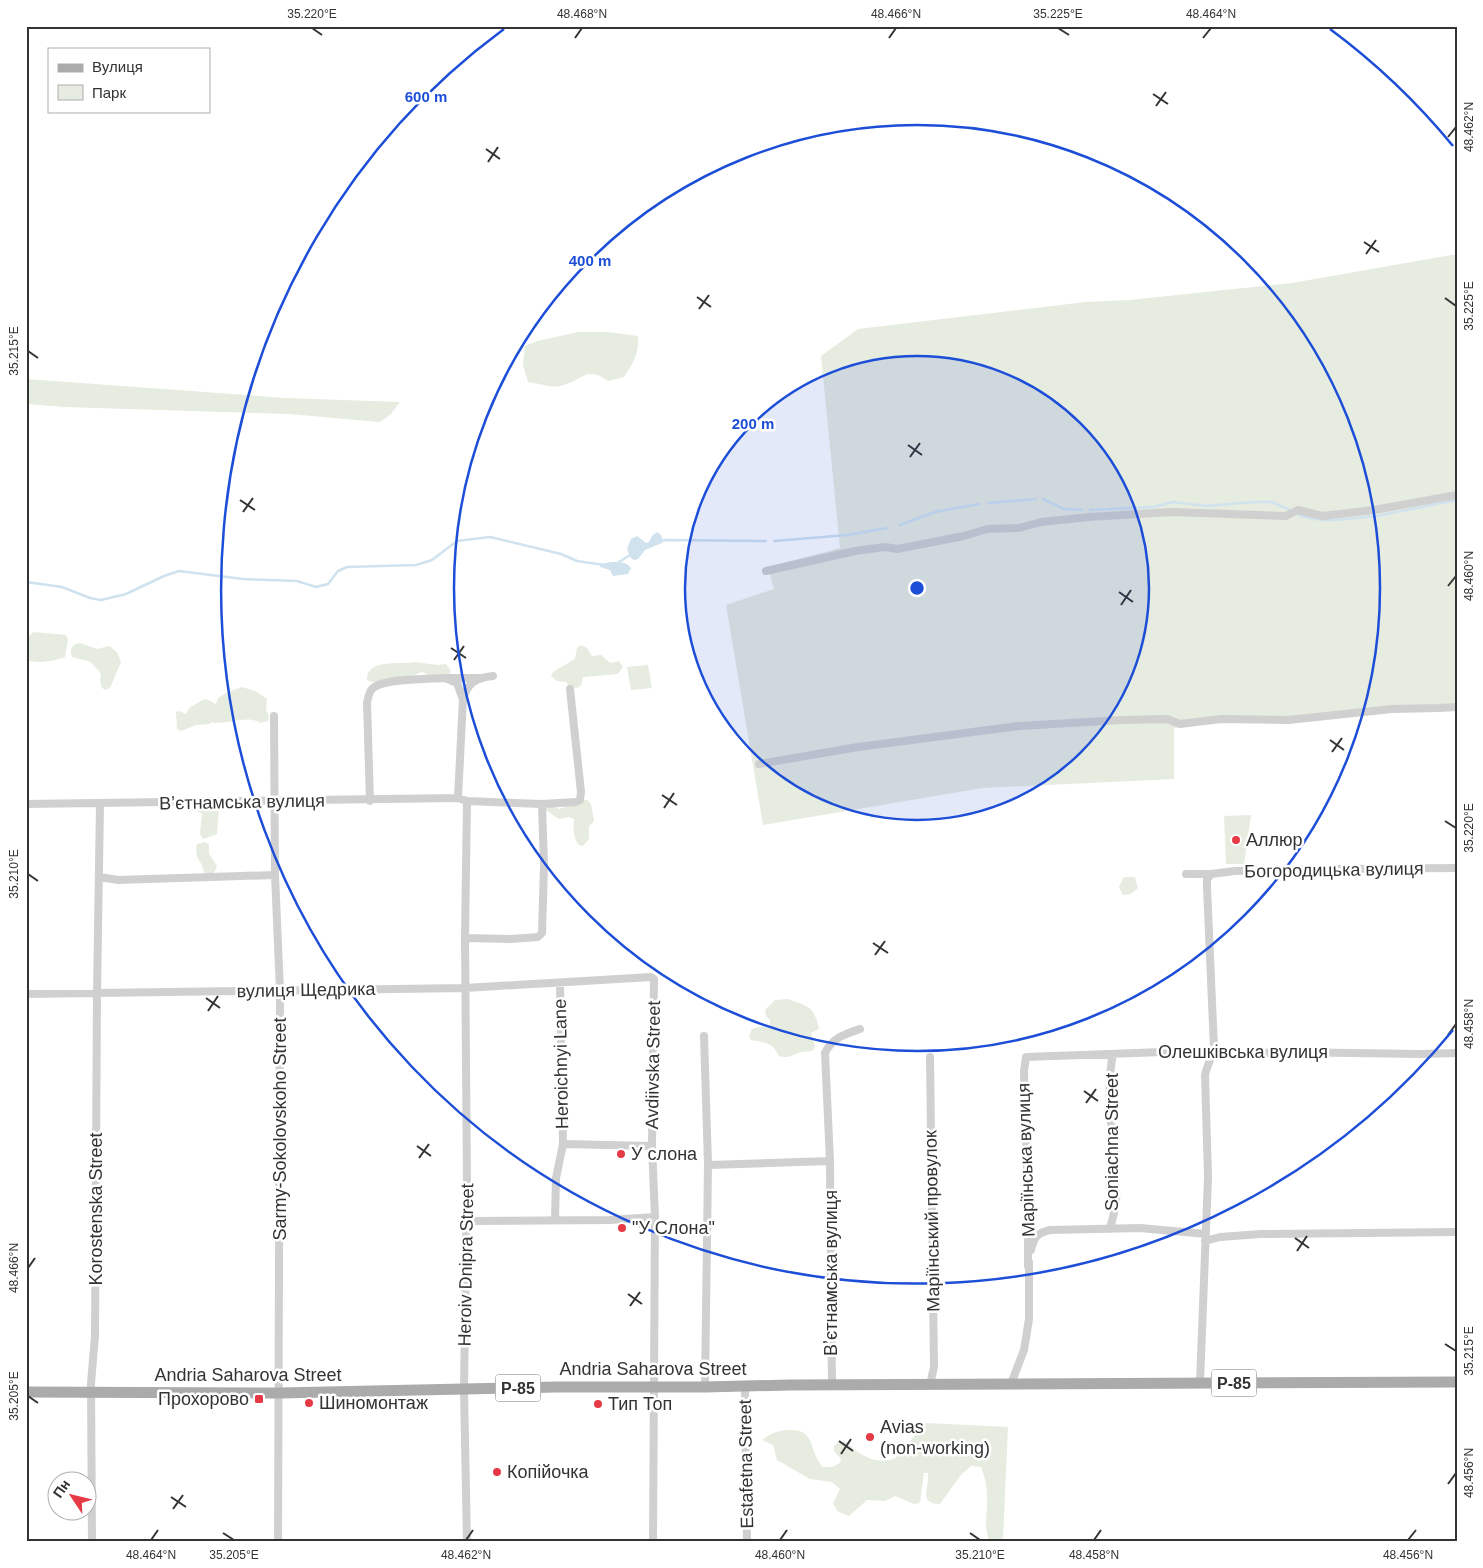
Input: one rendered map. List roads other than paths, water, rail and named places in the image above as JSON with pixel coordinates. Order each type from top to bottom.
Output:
[{"type":"main road","name":"Р-85","points":[[1011,1384],[1457,1382]]},
{"type":"main road","name":"Andria Saharova Street","points":[[26,1392],[280,1393],[464,1389],[1011,1384]]},
{"type":"street","points":[[766,571],[855,551],[885,547],[897,549],[964,536],[987,529],[1019,528],[1048,522],[1171,512],[1286,516],[1298,510],[1322,516],[1374,510],[1457,495]]},
{"type":"street","points":[[370,801],[366,703],[369,693],[373,688],[388,682],[493,676]]},
{"type":"street","points":[[445,678],[457,683],[463,699]]},
{"type":"street","points":[[478,678],[466,688],[463,699],[458,798],[467,801],[542,804],[576,802],[580,800],[581,792],[570,689]]},
{"type":"street","points":[[759,764],[858,747],[1019,726],[1158,720],[1167,720],[1180,724],[1221,719],[1288,720],[1392,709],[1457,706]]},
{"type":"street","name":"Sarmy-Sokolovskoho Street","points":[[274,716],[275,875],[280,991],[278,1542]]},
{"type":"street","name":"Вʼєтнамська вулиця","points":[[26,804],[370,801],[458,798]]},
{"type":"street","name":"Heroiv Dnipra Street","points":[[467,801],[464,1389],[467,1542]]},
{"type":"street","name":"Korostenska Street","points":[[92,1542],[92,1392],[95,1326],[100,803]]},
{"type":"street","points":[[465,938],[511,939],[540,936],[542,934],[544,866],[542,804]]},
{"type":"street","name":"Богородицька вулиця","points":[[1186,874],[1337,868],[1457,868]]},
{"type":"street","points":[[1200,1383],[1208,1177],[1206,1074],[1207,1064],[1214,1048],[1207,888],[1207,880],[1211,874]]},
{"type":"street","points":[[99,877],[119,880],[275,875]]},
{"type":"street","name":"Avdiivska Street","points":[[560,984],[651,977],[654,979],[652,1146],[655,1218],[653,1542]]},
{"type":"street","points":[[466,988],[560,984]]},
{"type":"street","name":"Heroichnyi Lane","points":[[555,1220],[556,1178],[563,1144],[560,984]]},
{"type":"street","name":"вулиця Щедрика","points":[[26,994],[466,988]]},
{"type":"street","name":"Вʼєтнамська вулиця","points":[[832,1386],[830,1161],[825,1053],[828,1046],[838,1037],[860,1028]]},
{"type":"street","points":[[704,1036],[708,1165],[704,1388]]},
{"type":"street","name":"Олешківська вулиця","points":[[1029,1056],[1163,1052],[1212,1056],[1280,1052],[1457,1053]]},
{"type":"street","name":"Soniachna Street","points":[[1110,1229],[1116,1204],[1110,1089],[1110,1069],[1113,1054]]},
{"type":"street","name":"Маріїнська вулиця","points":[[1028,1266],[1024,1071],[1025,1060],[1029,1056]]},
{"type":"street","name":"Маріїнський провулок","points":[[930,1057],[934,1367],[930,1385]]},
{"type":"street","points":[[563,1144],[652,1146]]},
{"type":"street","points":[[708,1165],[830,1161]]},
{"type":"street","points":[[466,1221],[655,1218]]},
{"type":"street","points":[[1011,1384],[1024,1350],[1029,1319],[1028,1266],[1032,1245],[1039,1233],[1066,1229],[1150,1229],[1206,1237],[1220,1237],[1262,1234],[1457,1232]]},
{"type":"street","name":"Estafetna Street","points":[[745,1387],[747,1542]]},
{"type":"water","points":[[657,532],[661,535],[662,543],[645,550],[638,559],[634,560],[631,558],[627,549],[631,539],[637,536],[646,543]]},
{"type":"water","points":[[611,562],[625,563],[631,568],[628,574],[613,576],[610,570],[600,567],[601,564]]},
{"type":"waterway","points":[[989,503],[1036,499]]},
{"type":"waterway","points":[[1043,499],[1064,509],[1082,510]]},
{"type":"waterway","points":[[1377,516],[1457,500]]},
{"type":"waterway","points":[[1090,510],[1153,507],[1173,502],[1206,506],[1272,502],[1292,511]]},
{"type":"waterway","points":[[900,525],[935,512],[979,504]]},
{"type":"waterway","points":[[1297,514],[1325,520],[1374,516]]},
{"type":"waterway","points":[[774,541],[847,535],[887,528]]},
{"type":"waterway","points":[[26,582],[62,587],[90,598],[101,600],[126,594],[179,571],[243,579],[297,581],[316,587],[328,584],[338,571],[347,567],[416,565],[432,560],[457,541],[490,537],[561,554],[577,561],[604,565]]},
{"type":"waterway","points":[[660,541],[766,541]]},
{"type":"waterway","points":[[616,564],[630,555]]},
{"type":"place","name":"Аллюр","points":[[1236,840]]},
{"type":"place","name":"У слона","points":[[621,1154]]},
{"type":"place","name":"\"У Слона\"","points":[[622,1228]]},
{"type":"place","name":"Прохорово","points":[[259,1399]]},
{"type":"place","name":"Шиномонтаж","points":[[309,1403]]},
{"type":"place","name":"Тип Топ","points":[[598,1404]]},
{"type":"place","name":"Avias (non-working)","points":[[870,1437]]},
{"type":"place","name":"Копійочка","points":[[497,1472]]}]
